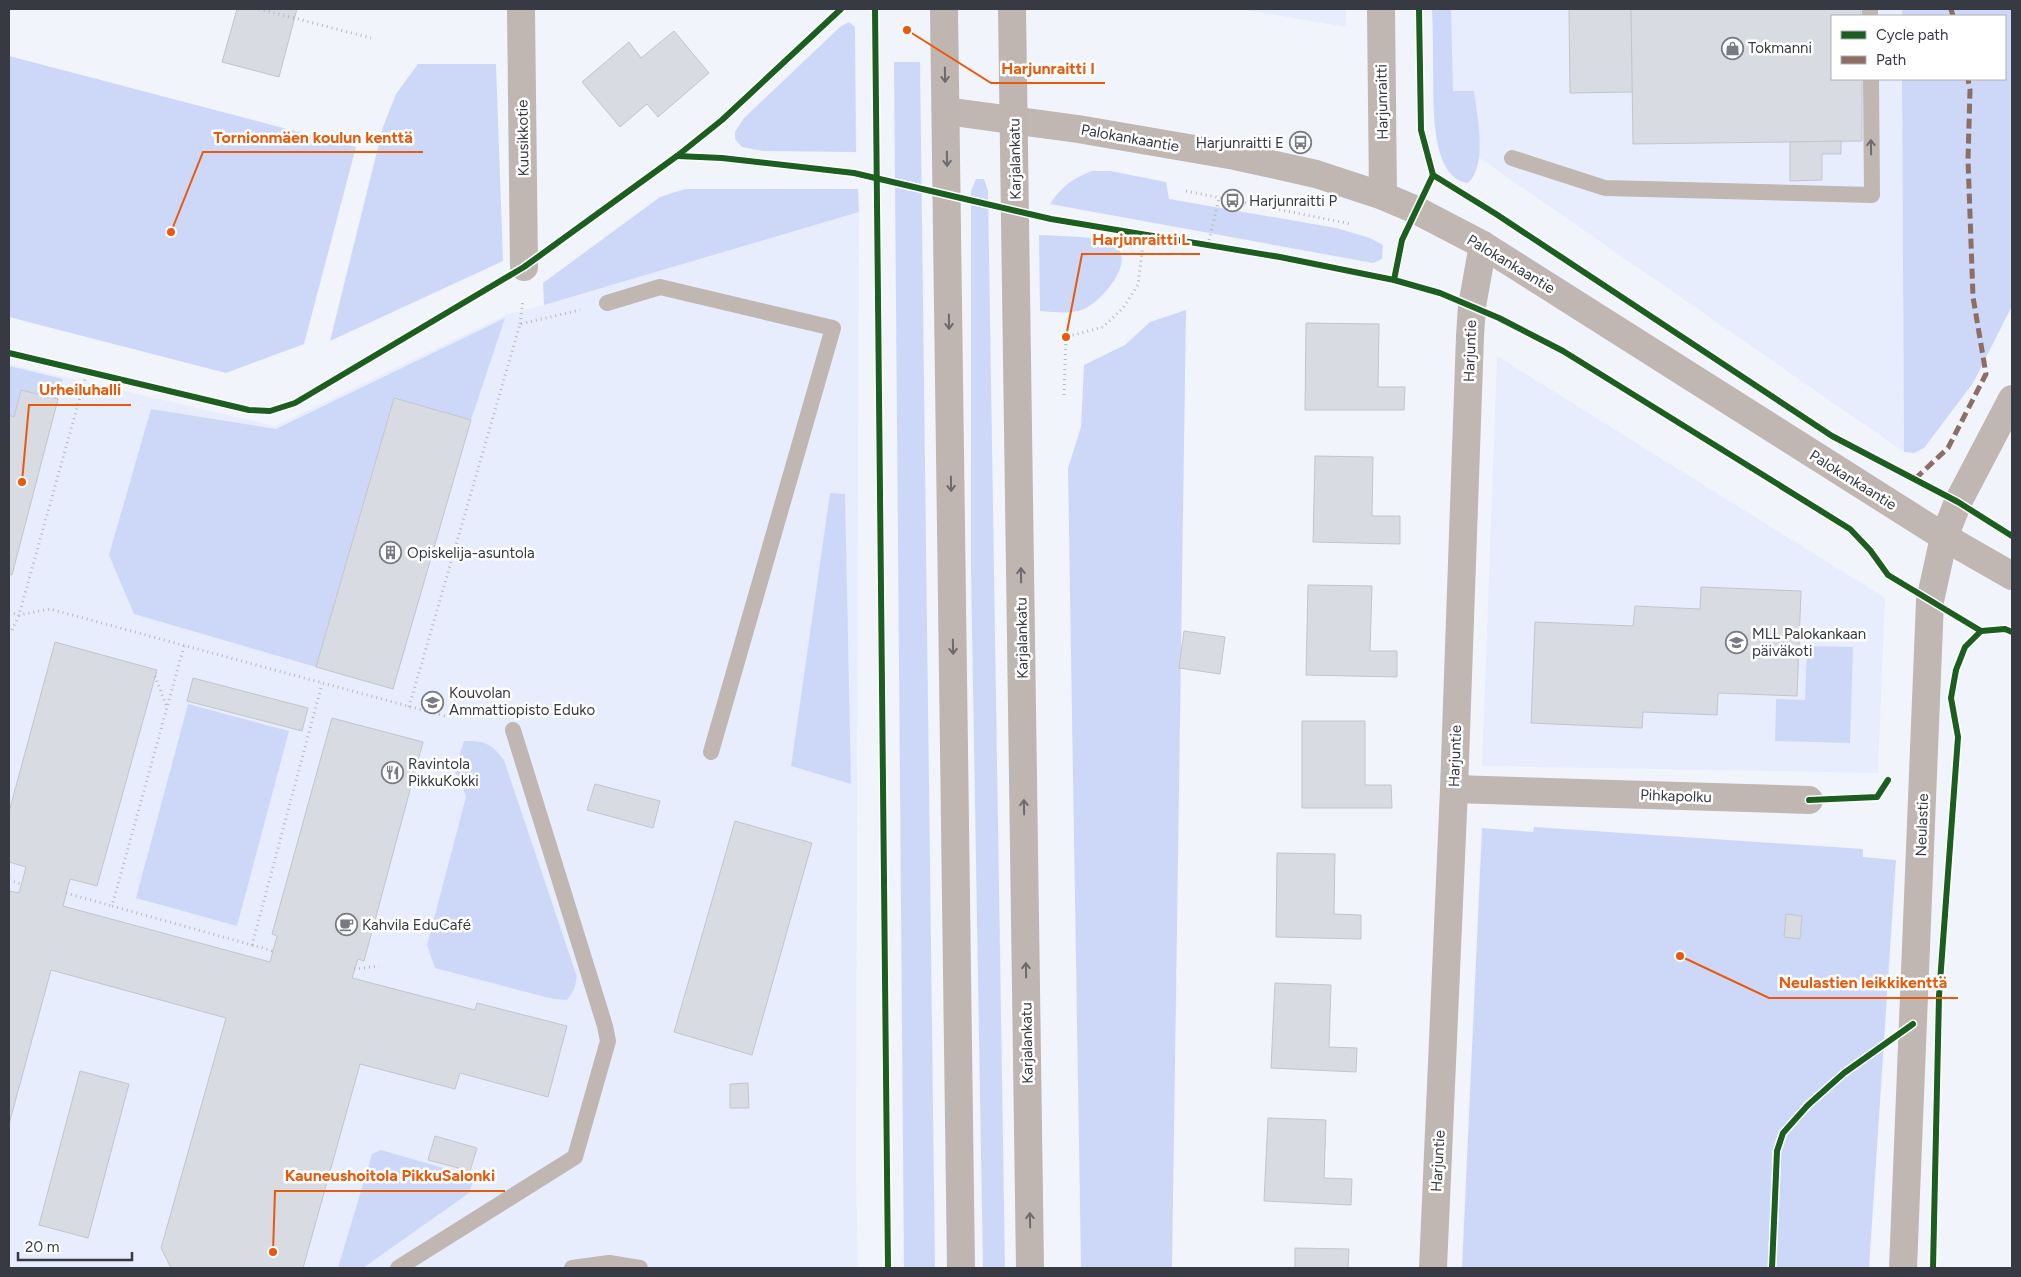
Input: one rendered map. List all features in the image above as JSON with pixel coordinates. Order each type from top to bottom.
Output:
[{"type":"main road","points":[[944,9],[961,1268]]},
{"type":"main road","name":"Karjalankatu","points":[[1012,9],[1030,1268]]},
{"type":"street","name":"Kuusikkotie","points":[[521,9],[524,267]]},
{"type":"street","name":"Harjunraitti","points":[[1381,9],[1383,196]]},
{"type":"street","name":"Palokankaantie","points":[[946,111],[1078,129],[1235,156],[1316,174],[1383,196],[1416,210],[1483,245],[1944,537],[2012,576]]},
{"type":"street","name":"Harjuntie","points":[[1433,1268],[1454,789],[1470,336],[1472,306],[1483,245]]},
{"type":"street","name":"Neulastie","points":[[1903,1268],[1930,601],[1944,537],[1958,502],[2012,399]]},
{"type":"street","name":"Pihkapolku","points":[[1454,789],[1808,800]]},
{"type":"lane","points":[[1512,158],[1605,188],[1872,196],[1871,80]]},
{"type":"lane","points":[[607,303],[660,287],[833,328],[712,752]]},
{"type":"lane","points":[[398,1268],[575,1157],[608,1041],[605,1026],[513,730]]},
{"type":"lane","points":[[572,1268],[609,1263],[640,1268]]},
{"type":"path","points":[[258,9],[370,38]]},
{"type":"path","points":[[1186,191],[1271,206],[1354,224]]},
{"type":"path","points":[[1208,245],[1219,198]]},
{"type":"path","points":[[1135,234],[1153,237]]},
{"type":"path","points":[[1064,395],[1066,337],[1103,327],[1124,308],[1138,285],[1144,236]]},
{"type":"path","points":[[1199,244],[1217,246]]},
{"type":"path","points":[[409,707],[520,324],[607,303]]},
{"type":"path","points":[[78,370],[96,374]]},
{"type":"path","points":[[12,630],[19,615],[87,372]]},
{"type":"path","points":[[9,612],[19,615],[50,609],[448,717]]},
{"type":"path","points":[[112,906],[166,705],[184,646]]},
{"type":"path","points":[[155,676],[166,705]]},
{"type":"path","points":[[252,945],[322,684]]},
{"type":"path","points":[[9,880],[21,884]]},
{"type":"path","points":[[66,893],[273,951]]},
{"type":"path","points":[[354,969],[379,966]]},
{"type":"path","points":[[1772,1268],[1777,1151],[1783,1132],[1808,1105],[1844,1073],[1913,1024]]},
{"type":"shaded area","points":[[1240,9],[1346,9],[1346,27]]},
{"type":"shaded area","points":[[1432,9],[1451,9],[1453,91],[1474,91],[1480,140],[1478,165],[1468,183],[1455,178],[1446,167],[1436,136],[1433,99]]},
{"type":"shaded area","points":[[1439,9],[1902,9],[1902,15],[1831,15],[1831,80],[1902,80],[1904,452],[1442,132]]},
{"type":"shaded area","points":[[1902,9],[2012,9],[2012,306],[1973,383],[1924,448],[1914,453],[1904,452],[1902,80],[2006,80],[2006,15],[1902,15]]},
{"type":"shaded area","points":[[849,22],[855,27],[856,152],[763,151],[742,147],[735,139],[735,132],[744,118],[841,26]]},
{"type":"shaded area","points":[[9,56],[356,147],[304,344],[226,373],[9,317]]},
{"type":"shaded area","points":[[894,62],[920,62],[935,1268],[904,1268]]},
{"type":"shaded area","points":[[418,64],[496,64],[503,261],[330,341],[383,127],[396,94]]},
{"type":"shaded area","points":[[1092,171],[1110,171],[1166,182],[1169,199],[1336,228],[1370,238],[1383,245],[1382,259],[1373,263],[1050,204],[1068,184]]},
{"type":"shaded area","points":[[976,179],[984,179],[988,191],[1005,1268],[983,1268],[971,569],[971,191]]},
{"type":"shaded area","points":[[685,189],[858,189],[859,212],[544,305],[543,283],[660,197]]},
{"type":"shaded area","name":"Kouvolan Ammattiopisto Eduko","points":[[859,212],[856,1173],[858,1268],[9,1268],[9,364],[275,426],[508,314]]},
{"type":"shaded area","points":[[1039,235],[1088,238],[1112,243],[1119,250],[1122,259],[1116,278],[1101,296],[1086,308],[1070,312],[1040,311]]},
{"type":"shaded area","points":[[1186,310],[1172,1268],[1081,1268],[1068,468],[1081,427],[1084,365],[1125,345],[1150,322]]},
{"type":"shaded area","points":[[505,318],[471,420],[394,398],[316,667],[134,614],[109,555],[151,409],[276,429]]},
{"type":"shaded area","points":[[1497,356],[1885,598],[1878,773],[1482,766]]},
{"type":"shaded area","points":[[9,366],[63,379],[58,399],[21,390],[14,417],[9,415]]},
{"type":"shaded area","points":[[830,493],[845,494],[851,784],[791,766]]},
{"type":"shaded area","points":[[1807,646],[1853,647],[1850,743],[1775,741],[1776,699],[1805,700]]},
{"type":"shaded area","points":[[188,704],[289,731],[237,926],[136,898]]},
{"type":"shaded area","points":[[464,741],[487,744],[504,760],[577,977],[574,990],[567,1000],[553,999],[435,968],[427,945],[466,797],[461,782],[454,771]]},
{"type":"shaded area","points":[[1534,827],[1863,849],[1863,857],[1896,860],[1869,1268],[1462,1268],[1482,828],[1533,832]]},
{"type":"shaded area","points":[[381,1150],[475,1177],[469,1193],[363,1268],[338,1268],[372,1154]]},
{"type":"building","points":[[237,9],[297,9],[279,77],[222,62]]},
{"type":"building","points":[[1569,9],[1631,9],[1633,92],[1570,93]]},
{"type":"building","name":"Tokmanni","points":[[1631,9],[1861,9],[1861,15],[1831,15],[1831,80],[1862,80],[1862,141],[1633,144]]},
{"type":"building","points":[[674,31],[709,73],[658,117],[647,104],[620,127],[582,82],[629,42],[641,58]]},
{"type":"building","points":[[1841,141],[1841,154],[1822,154],[1822,180],[1790,181],[1790,142]]},
{"type":"building","points":[[1306,323],[1379,324],[1378,387],[1405,387],[1404,410],[1305,410]]},
{"type":"building","points":[[21,390],[58,399],[12,575],[9,574],[9,415],[14,417]]},
{"type":"building","name":"Opiskelija-asuntola","points":[[394,398],[471,420],[393,689],[316,667]]},
{"type":"building","points":[[1315,456],[1373,457],[1372,516],[1400,516],[1400,544],[1313,542]]},
{"type":"building","points":[[1308,585],[1372,586],[1370,651],[1397,651],[1397,677],[1306,675]]},
{"type":"building","points":[[1701,587],[1801,591],[1797,696],[1718,693],[1717,715],[1643,712],[1642,728],[1531,723],[1535,622],[1633,626],[1635,606],[1700,609]]},
{"type":"building","points":[[1184,631],[1225,637],[1220,674],[1179,668]]},
{"type":"building","points":[[55,642],[157,670],[97,886],[70,879],[63,906],[270,962],[277,936],[272,934],[332,718],[423,742],[364,961],[358,959],[352,978],[475,1010],[477,1003],[567,1026],[548,1097],[460,1073],[455,1089],[360,1064],[303,1268],[171,1268],[161,1248],[226,1018],[51,970],[9,1124],[9,891],[19,893],[26,867],[9,862],[9,812]]},
{"type":"building","points":[[193,678],[308,708],[302,731],[187,701]]},
{"type":"building","points":[[1302,721],[1365,721],[1365,785],[1391,785],[1392,808],[1302,808]]},
{"type":"building","points":[[595,784],[660,801],[653,828],[587,810]]},
{"type":"building","points":[[735,821],[812,843],[752,1055],[674,1032]]},
{"type":"building","points":[[1277,853],[1335,854],[1334,914],[1361,915],[1361,939],[1276,937]]},
{"type":"building","points":[[1786,914],[1802,916],[1800,939],[1784,937]]},
{"type":"building","points":[[1275,983],[1331,985],[1329,1047],[1357,1048],[1356,1072],[1271,1068]]},
{"type":"building","points":[[80,1071],[129,1084],[88,1238],[39,1225]]},
{"type":"building","points":[[748,1083],[749,1108],[730,1108],[730,1084]]},
{"type":"building","points":[[1268,1118],[1326,1120],[1324,1178],[1352,1179],[1351,1205],[1264,1201]]},
{"type":"building","points":[[435,1136],[477,1148],[470,1171],[428,1160]]},
{"type":"building","points":[[1295,1248],[1349,1249],[1348,1268],[1295,1268]]},
{"type":"marked path","points":[[1951,9],[1953,15]]},
{"type":"marked path","points":[[1915,479],[1948,448],[1986,374],[1973,297],[1968,160],[1970,90],[1968,80]]},
{"type":"cycle path","points":[[9,353],[249,410],[270,411],[295,403],[524,267],[677,156],[722,120],[841,9]]},
{"type":"cycle path","points":[[875,9],[888,1268]]},
{"type":"cycle path","points":[[1394,280],[1402,240],[1433,175],[1421,130],[1419,9]]},
{"type":"cycle path","points":[[677,156],[722,158],[854,173],[1051,219],[1280,257],[1394,280],[1440,293],[1499,318],[1563,351],[1850,529],[1870,550],[1888,575],[1981,631],[2005,629],[2012,632]]},
{"type":"cycle path","points":[[1433,175],[1496,214],[1832,436],[1958,502],[2012,536]]},
{"type":"cycle path","points":[[1933,1268],[1939,996],[1958,737],[1951,698],[1956,670],[1965,647],[1981,631]]},
{"type":"cycle path","points":[[1809,800],[1877,797],[1888,780]]},
{"type":"cycle path","points":[[1772,1268],[1777,1151],[1783,1133],[1808,1105],[1844,1073],[1913,1024]]},
{"type":"place","name":"Harjunraitti I","points":[[907,30]]},
{"type":"place","name":"Tokmanni","points":[[1732,48]]},
{"type":"place","name":"Harjunraitti E","points":[[1300,143]]},
{"type":"place","name":"Harjunraitti P","points":[[1233,201]]},
{"type":"place","name":"Tornionmäen koulun kenttä","points":[[171,232]]},
{"type":"place","name":"Harjunraitti L","points":[[1066,337]]},
{"type":"place","name":"Urheiluhalli","points":[[22,482]]},
{"type":"place","name":"Opiskelija-asuntola","points":[[391,553]]},
{"type":"place","name":"MLL Palokankaan päiväkoti","points":[[1736,643]]},
{"type":"place","name":"Kouvolan Ammattiopisto Eduko","points":[[433,702]]},
{"type":"place","name":"Ravintola PikkuKokki","points":[[392,773]]},
{"type":"place","name":"Kahvila EduCafé","points":[[346,925]]},
{"type":"place","name":"Neulastien leikkikenttä","points":[[1680,956]]},
{"type":"place","name":"Kauneushoitola PikkuSalonki","points":[[273,1252]]}]
